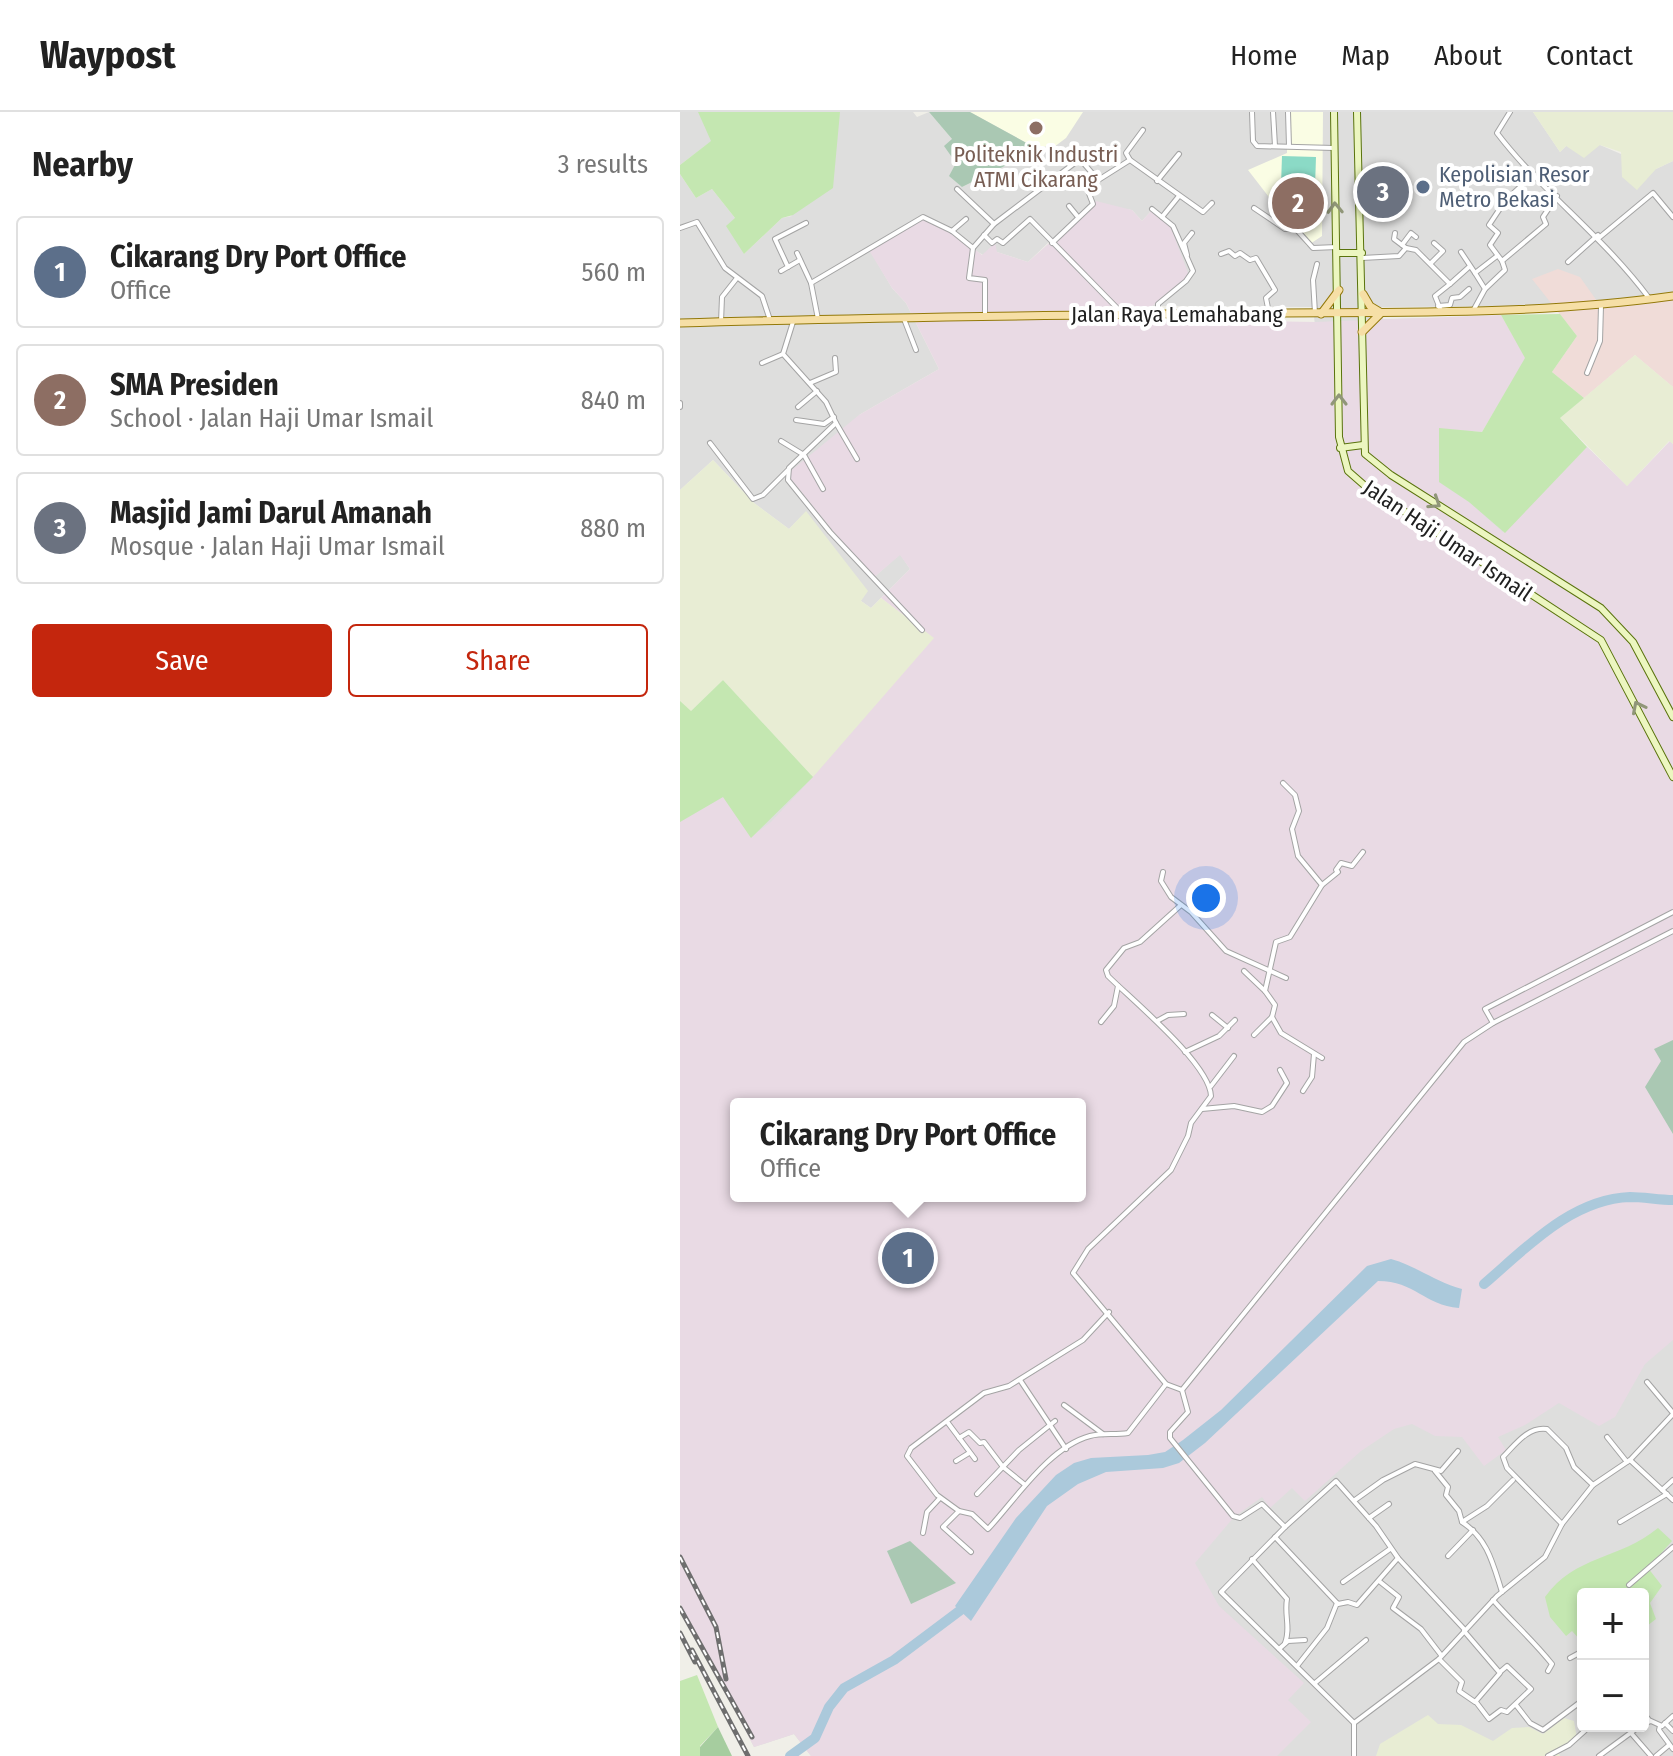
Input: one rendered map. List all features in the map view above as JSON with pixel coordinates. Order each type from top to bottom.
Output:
[{"type":"main road","points":[[1334,112],[1340,448],[1363,445]]},
{"type":"main road","name":"Jalan Haji Umar Ismail","points":[[1357,112],[1363,294],[1363,445],[1370,460],[1601,608],[1633,642],[1673,717]]},
{"type":"main road","points":[[1337,250],[1362,255]]},
{"type":"main road","points":[[1318,314],[1339,290]]},
{"type":"main road","points":[[1362,332],[1382,313],[1370,306],[1363,294]]},
{"type":"main road","name":"Jalan Raya Lemahabang","points":[[680,323],[903,317],[1473,311],[1601,306],[1673,296]]},
{"type":"main road","name":"Jalan Haji Umar Ismail","points":[[1340,448],[1348,471],[1364,485],[1601,640],[1673,777]]},
{"type":"street","points":[[1252,112],[1253,141],[1257,146],[1334,148]]},
{"type":"street","points":[[1273,112],[1275,146]]},
{"type":"street","points":[[1288,112],[1289,146]]},
{"type":"street","points":[[1510,112],[1497,133],[1534,174],[1599,236],[1650,300]]},
{"type":"street","points":[[1143,130],[1126,153],[1130,160],[1204,213],[1212,203]]},
{"type":"street","points":[[1157,181],[1179,154]]},
{"type":"street","points":[[985,316],[985,280],[969,278],[973,248],[994,224],[1080,159],[1098,180]]},
{"type":"street","points":[[1052,243],[1093,204],[1088,191],[1098,180],[1130,160]]},
{"type":"street","points":[[1473,311],[1485,289],[1505,270],[1490,245],[1498,233],[1489,225],[1505,201],[1534,174]]},
{"type":"street","points":[[957,189],[994,224]]},
{"type":"street","points":[[1568,262],[1653,193],[1673,217]]},
{"type":"street","points":[[1162,217],[1179,196]]},
{"type":"street","points":[[1502,261],[1543,228],[1547,223],[1543,217],[1557,196]]},
{"type":"street","points":[[1069,206],[1078,217]]},
{"type":"street","points":[[1254,208],[1285,229],[1295,228],[1313,248],[1337,250]]},
{"type":"street","points":[[1152,209],[1175,229],[1192,269]]},
{"type":"street","points":[[811,283],[923,217],[952,231],[973,248]]},
{"type":"street","points":[[952,231],[966,219]]},
{"type":"street","points":[[984,235],[992,242],[998,239],[1003,243],[1030,219],[1124,314]]},
{"type":"street","points":[[680,228],[697,222],[725,268],[762,296],[770,320]]},
{"type":"street","points":[[788,267],[775,239],[806,223]]},
{"type":"street","points":[[1158,314],[1158,304],[1186,281],[1192,269],[1184,245],[1192,233]]},
{"type":"street","points":[[1395,233],[1394,239],[1416,250],[1431,263],[1456,297]]},
{"type":"street","points":[[1362,255],[1399,256],[1411,233],[1416,237]]},
{"type":"street","points":[[1431,263],[1443,251],[1434,243]]},
{"type":"street","points":[[1221,254],[1229,251],[1236,256],[1240,253],[1250,260],[1256,258],[1262,265],[1275,290],[1266,298],[1269,313]]},
{"type":"street","points":[[1461,252],[1485,289]]},
{"type":"street","points":[[797,253],[811,283],[818,319]]},
{"type":"street","points":[[1475,273],[1497,256]]},
{"type":"street","points":[[781,271],[800,260]]},
{"type":"street","points":[[1317,264],[1313,280],[1318,314]]},
{"type":"street","points":[[1469,289],[1440,309],[1436,294],[1470,267]]},
{"type":"street","points":[[721,322],[722,297],[737,278]]},
{"type":"street","points":[[1587,373],[1600,341],[1601,306]]},
{"type":"street","points":[[903,317],[916,350]]},
{"type":"street","points":[[762,363],[783,354],[794,319]]},
{"type":"street","points":[[783,354],[817,391],[857,459]]},
{"type":"street","points":[[810,383],[836,372],[835,358]]},
{"type":"street","points":[[798,407],[817,391]]},
{"type":"street","points":[[796,420],[824,424],[835,420]]},
{"type":"street","points":[[710,443],[753,499],[763,495],[835,420]]},
{"type":"street","points":[[781,441],[804,455],[823,489]]},
{"type":"street","points":[[789,468],[788,480],[830,532],[922,630]]},
{"type":"street","points":[[1283,783],[1295,795],[1299,811],[1292,829],[1298,856],[1322,885]]},
{"type":"street","points":[[1265,991],[1264,984],[1276,942],[1290,937],[1322,885],[1333,879],[1341,863],[1352,866],[1363,852]]},
{"type":"street","points":[[1163,872],[1161,881],[1226,951],[1286,978]]},
{"type":"street","points":[[1181,905],[1140,942],[1124,948],[1110,962],[1108,976],[1172,1033],[1211,1087]]},
{"type":"street","points":[[1493,1023],[1485,1009],[1673,912]]},
{"type":"street","points":[[1182,1390],[1464,1042],[1493,1023],[1673,931]]},
{"type":"street","points":[[1244,971],[1275,1005],[1272,1017],[1254,1035]]},
{"type":"street","points":[[1257,986],[1264,984]]},
{"type":"street","points":[[1101,1022],[1114,1006],[1118,986]]},
{"type":"street","points":[[1157,1021],[1168,1015],[1184,1014]]},
{"type":"street","points":[[1212,1015],[1228,1028]]},
{"type":"street","points":[[1272,1017],[1281,1033],[1322,1058]]},
{"type":"street","points":[[1185,1052],[1228,1028],[1235,1020]]},
{"type":"street","points":[[1303,1091],[1312,1077],[1314,1054]]},
{"type":"street","points":[[1182,1390],[1166,1384],[1109,1312],[1074,1275],[1072,1268],[1095,1242],[1162,1181],[1188,1136],[1192,1121],[1211,1096],[1211,1087],[1234,1056]]},
{"type":"street","points":[[1202,1109],[1234,1106],[1257,1113],[1266,1111],[1287,1083],[1280,1070]]},
{"type":"street","points":[[1109,1312],[1083,1340],[1020,1380],[984,1393],[907,1452],[940,1498],[959,1511],[972,1514],[988,1529],[1024,1484],[1066,1449],[1086,1437],[1128,1433],[1166,1384]]},
{"type":"street","points":[[1020,1380],[1066,1449]]},
{"type":"street","points":[[1354,1723],[1440,1657],[1493,1600],[1545,1557],[1562,1524],[1593,1485],[1628,1461],[1673,1414],[1647,1382]]},
{"type":"street","points":[[1182,1390],[1188,1412],[1169,1433],[1188,1463],[1234,1517],[1240,1518],[1262,1504],[1285,1527]]},
{"type":"street","points":[[1064,1405],[1103,1434]]},
{"type":"street","points":[[977,1494],[1055,1421]]},
{"type":"street","points":[[948,1423],[975,1459]]},
{"type":"street","points":[[1562,1524],[1507,1468],[1503,1457],[1511,1446],[1532,1431],[1547,1429],[1566,1448],[1574,1467],[1593,1485]]},
{"type":"street","points":[[959,1438],[970,1432],[979,1443],[984,1442],[1003,1467],[1024,1484]]},
{"type":"street","points":[[1607,1437],[1628,1461],[1673,1500]]},
{"type":"street","points":[[1435,1471],[1446,1467],[1458,1451]]},
{"type":"street","points":[[956,1461],[969,1453]]},
{"type":"street","points":[[1355,1500],[1383,1480],[1415,1464],[1435,1471],[1448,1487],[1446,1495],[1459,1511],[1462,1522],[1487,1547],[1502,1592]]},
{"type":"street","points":[[1354,1756],[1354,1723],[1221,1592],[1335,1480],[1355,1500],[1390,1549],[1500,1672]]},
{"type":"street","points":[[1462,1522],[1487,1506],[1513,1480]]},
{"type":"street","points":[[1662,1490],[1673,1480]]},
{"type":"street","points":[[1620,1522],[1667,1494]]},
{"type":"street","points":[[923,1533],[927,1529],[927,1512],[940,1498]]},
{"type":"street","points":[[1369,1518],[1389,1504]]},
{"type":"street","points":[[959,1511],[943,1527],[971,1552]]},
{"type":"street","points":[[1448,1556],[1473,1530]]},
{"type":"street","points":[[1275,1537],[1337,1603],[1357,1605],[1398,1558]]},
{"type":"street","points":[[1629,1585],[1673,1547]]},
{"type":"street","points":[[1343,1582],[1390,1549]]},
{"type":"street","points":[[1252,1559],[1287,1599],[1285,1614],[1290,1630],[1279,1649]]},
{"type":"street","points":[[1379,1581],[1399,1597],[1393,1608],[1421,1629],[1462,1682],[1459,1691],[1476,1702],[1489,1719],[1516,1705],[1531,1687],[1507,1666],[1476,1702]]},
{"type":"street","points":[[1493,1600],[1521,1632],[1530,1635],[1552,1664],[1548,1671]]},
{"type":"street","points":[[1297,1666],[1327,1628],[1337,1603]]},
{"type":"street","points":[[1285,1643],[1305,1640]]},
{"type":"street","points":[[1315,1683],[1366,1640]]},
{"type":"street","points":[[1570,1658],[1577,1654]]},
{"type":"street","points":[[1516,1705],[1530,1723],[1543,1730],[1577,1704]]},
{"type":"street","points":[[1599,1756],[1631,1733],[1654,1756],[1671,1747],[1659,1730],[1673,1716]]},
{"type":"street","points":[[1650,1721],[1663,1724],[1673,1731]]},
{"type":"street","points":[[1548,1756],[1569,1745],[1583,1732]]},
{"type":"shaded area","points":[[680,112],[913,112],[917,117],[929,112],[952,139],[962,187],[1023,157],[970,112],[1533,112],[1560,152],[1566,146],[1600,145],[1656,169],[1673,161],[1673,292],[1553,306],[1381,307],[1383,319],[1439,318],[1504,533],[1587,447],[1627,486],[1673,444],[1673,1756],[811,1756],[794,1734],[754,1747],[680,1603],[680,701],[690,711],[813,776],[934,638],[1321,382],[1313,307],[1152,306],[1181,286],[1152,210],[1142,221],[1132,210],[1109,207],[1049,242],[1028,262],[997,252],[983,255],[921,218],[868,247],[892,288],[906,303],[939,369],[859,415],[872,579],[900,554],[910,569],[871,608],[861,601],[806,512],[789,529],[754,503],[713,460],[680,490],[680,174],[696,198],[712,189],[735,218],[744,254],[782,218],[792,216],[710,142],[680,165]]},
{"type":"shaded area","points":[[929,112],[970,112],[1032,146],[1023,157],[962,187],[949,176],[956,163],[944,146],[952,139]]},
{"type":"shaded area","name":"Politeknik Industri ATMI Cikarang","points":[[970,112],[1083,112],[1066,138],[1054,147],[1032,146]]},
{"type":"shaded area","points":[[1287,112],[1323,112],[1322,236],[1307,246],[1248,170],[1287,153]]},
{"type":"shaded area","points":[[1533,112],[1673,112],[1673,161],[1656,169],[1637,190],[1622,177],[1621,152],[1600,145],[1584,158],[1566,146],[1560,152]]},
{"type":"shaded area","points":[[1096,201],[1132,210],[1142,221],[1152,210],[1170,225],[1188,273],[1181,286],[1152,306],[1146,319],[1315,322],[1501,315],[1526,358],[1482,432],[1439,429],[1439,482],[1469,502],[1504,533],[1587,447],[1627,486],[1670,441],[1673,444],[1673,1340],[1645,1364],[1615,1417],[1599,1426],[1559,1403],[1525,1425],[1498,1437],[1506,1450],[1484,1466],[1462,1437],[1435,1436],[1412,1424],[1394,1429],[1361,1451],[1305,1501],[1292,1488],[1270,1508],[1262,1497],[1234,1517],[1195,1563],[1219,1606],[1304,1683],[1288,1700],[1311,1722],[1277,1756],[811,1756],[794,1734],[754,1747],[680,1603],[680,822],[723,797],[751,837],[771,822],[813,777],[933,638],[881,598],[910,569],[900,555],[872,579],[787,474],[859,415],[939,369],[906,303],[892,288],[867,247],[922,218],[951,231],[982,255],[995,243],[997,252],[1028,262]]},
{"type":"shaded area","points":[[1558,269],[1580,277],[1597,301],[1673,292],[1673,387],[1635,355],[1584,398],[1552,372],[1577,336],[1532,279]]},
{"type":"shaded area","points":[[1635,355],[1673,387],[1673,444],[1669,441],[1627,486],[1560,418]]},
{"type":"shaded area","points":[[713,460],[754,503],[789,529],[806,511],[868,591],[861,601],[871,608],[881,598],[934,638],[813,777],[723,680],[690,712],[680,701],[680,490]]},
{"type":"shaded area","points":[[1673,1040],[1673,1134],[1645,1087],[1661,1061],[1654,1049]]},
{"type":"shaded area","points":[[910,1541],[956,1583],[911,1604],[887,1551]]},
{"type":"shaded area","points":[[1428,1715],[1438,1724],[1461,1725],[1493,1741],[1512,1728],[1529,1727],[1543,1734],[1564,1718],[1574,1721],[1577,1738],[1558,1750],[1560,1756],[1376,1756],[1380,1744]]},
{"type":"green space","points":[[698,112],[840,112],[833,188],[793,215],[782,218],[744,254],[726,226],[735,218],[712,189],[696,198],[680,174],[680,165],[711,141]]},
{"type":"green space","points":[[1282,156],[1316,157],[1315,187],[1281,185]]},
{"type":"green space","points":[[1560,314],[1577,336],[1552,372],[1584,398],[1560,418],[1587,447],[1505,533],[1469,502],[1439,482],[1439,428],[1482,432],[1525,358],[1501,315]]},
{"type":"green space","points":[[723,680],[813,777],[751,838],[723,797],[680,822],[680,701],[691,711]]},
{"type":"green space","points":[[1658,1528],[1672,1541],[1648,1568],[1662,1586],[1650,1603],[1656,1619],[1649,1624],[1649,1588],[1577,1588],[1577,1636],[1572,1631],[1566,1636],[1550,1617],[1545,1597],[1570,1573]]},
{"type":"green space","points":[[697,1675],[718,1727],[700,1746],[700,1756],[680,1756],[680,1681]]},
{"type":"green space","points":[[718,1727],[732,1756],[700,1756],[700,1747]]},
{"type":"water","points":[[1391,1259],[1462,1289],[1459,1308],[1437,1303],[1401,1285],[1378,1281],[1205,1443],[1179,1463],[1163,1468],[1106,1472],[1078,1484],[1047,1506],[971,1621],[955,1606],[1016,1518],[1056,1475],[1074,1463],[1091,1458],[1165,1452],[1221,1410],[1367,1266]]},
{"type":"waterway","points":[[1484,1284],[1550,1228],[1588,1207],[1630,1197],[1673,1200]]},
{"type":"waterway","points":[[790,1756],[815,1738],[829,1707],[844,1688],[894,1660],[970,1603]]},
{"type":"railway","points":[[680,1557],[716,1627],[726,1679]]},
{"type":"railway","points":[[680,1608],[752,1737]]},
{"type":"railway","points":[[680,1633],[695,1662]]},
{"type":"railway","points":[[692,1650],[748,1756]]},
{"type":"place","name":"Politeknik Industri ATMI Cikarang","points":[[1036,128]]},
{"type":"place","name":"Kepolisian Resor Metro Bekasi","points":[[1423,187]]},
{"type":"place","name":"Masjid Jami Darul Amanah","points":[[1383,192]]},
{"type":"place","name":"SMA Presiden","points":[[1298,203]]},
{"type":"place","name":"Cikarang Dry Port Office","points":[[908,1258]]}]
